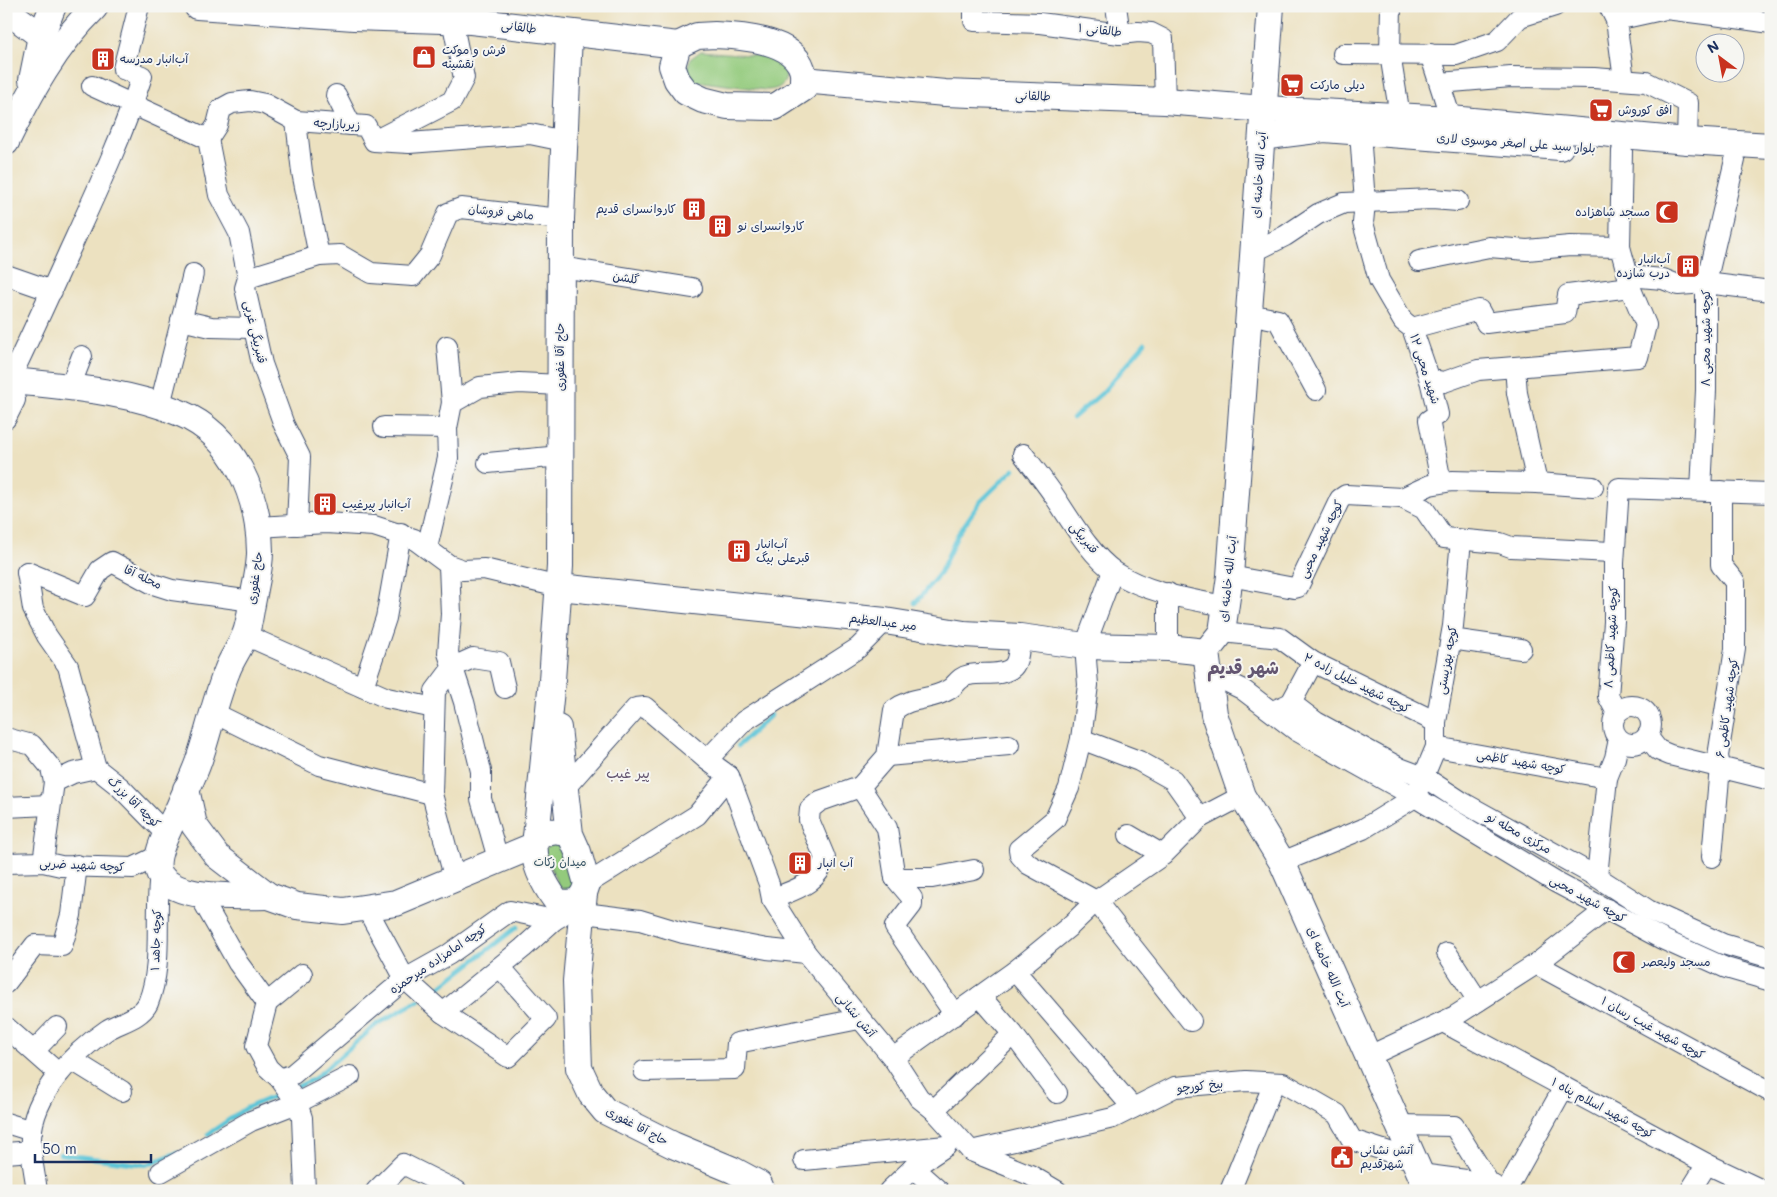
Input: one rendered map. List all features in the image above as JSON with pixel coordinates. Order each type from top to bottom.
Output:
[{"type":"main road","points":[[30,96],[41,36],[53,6]]},
{"type":"main road","name":"طالقانی","points":[[205,6],[462,16],[569,34],[678,46]]},
{"type":"main road","name":"آیت الله خامنه ای","points":[[1271,6],[1230,576],[1224,606],[1222,632],[1208,663],[1214,714],[1242,796],[1282,862],[1420,1175]]},
{"type":"main road","points":[[8,133],[55,53],[94,7]]},
{"type":"main road","points":[[6,10],[41,36]]},
{"type":"main road","name":"حاج آقا غفوری","points":[[536,851],[559,587],[560,219],[569,34]]},
{"type":"main road","points":[[697,36],[736,36],[755,38],[772,43],[788,52],[801,67],[804,88],[775,107],[727,106],[703,100],[686,92],[677,80],[672,66],[678,46],[697,36]]},
{"type":"main road","name":"طالقانی","points":[[803,80],[945,93],[1165,101],[1264,109]]},
{"type":"main road","name":"بلوار سید علی اصغر موسوی لاری","points":[[1264,109],[1360,132],[1771,163]]},
{"type":"main road","name":"بلوار سید علی اصغر موسوی لاری","points":[[1262,137],[1313,121],[1400,116],[1687,141],[1771,146]]},
{"type":"main road","name":"حاج غفوری","points":[[8,380],[70,387],[160,405],[190,418],[219,438],[235,459],[251,493],[258,527],[260,554],[245,635],[227,671],[198,763],[186,789],[161,856]]},
{"type":"main road","name":"میر عبدالعظیم","points":[[559,587],[885,621],[964,634],[1020,637],[1085,646],[1168,648],[1208,663]]},
{"type":"main road","name":"حاج آقا غفوری","points":[[552,680],[570,834],[578,852],[571,905],[579,1068],[591,1094],[605,1111],[673,1145],[733,1170],[758,1184],[762,1191]]},
{"type":"main road","points":[[186,789],[194,825],[217,856],[269,896],[297,906],[324,910],[366,909],[396,903],[461,877],[536,851],[557,830],[570,834]]},
{"type":"main road","points":[[461,877],[498,859],[536,851]]},
{"type":"main road","points":[[536,851],[571,905]]},
{"type":"main road","points":[[161,856],[176,889],[199,894],[269,896]]},
{"type":"street","points":[[6,418],[15,400],[8,380],[52,291],[133,104],[142,76],[123,69],[139,6]]},
{"type":"street","points":[[1116,6],[1120,34]]},
{"type":"street","points":[[1391,6],[1390,54],[1400,116]]},
{"type":"street","points":[[1343,54],[1456,55],[1497,41],[1520,17],[1555,6]]},
{"type":"street","points":[[1624,80],[1612,13],[1666,10],[1729,12],[1771,23]]},
{"type":"street","name":"طالقانی ۱","points":[[974,14],[1120,34],[1151,33],[1163,39],[1165,101]]},
{"type":"street","points":[[374,141],[452,101],[464,78],[462,16]]},
{"type":"street","points":[[1430,54],[1451,119]]},
{"type":"street","points":[[1440,83],[1511,77],[1646,82],[1688,103],[1687,141]]},
{"type":"street","points":[[92,86],[208,139]]},
{"type":"street","points":[[336,96],[351,125]]},
{"type":"street","name":"زیربازارچه","points":[[208,139],[217,125],[221,109],[240,101],[266,104],[296,121],[366,126],[374,141],[409,143],[530,134],[564,141]]},
{"type":"street","points":[[296,121],[302,172],[319,256]]},
{"type":"street","name":"شهید محبی ۱۲","points":[[1360,132],[1365,203],[1363,222],[1379,280],[1403,321],[1412,328],[1430,380],[1438,414],[1429,420],[1441,482]]},
{"type":"street","name":"قنبربیگی غربی","points":[[208,139],[219,195],[239,233],[248,278],[245,288],[252,328],[262,364],[284,425],[300,457],[297,525]]},
{"type":"street","points":[[1430,380],[1444,382],[1478,370],[1638,357],[1646,325],[1629,282],[1620,247],[1622,151]]},
{"type":"street","name":"کوچه شهید محبی ۸","points":[[1701,490],[1706,390],[1706,283],[1735,160]]},
{"type":"street","points":[[1254,252],[1285,236],[1318,214],[1344,203],[1432,199],[1458,201]]},
{"type":"street","name":"ماهی فروشان","points":[[248,278],[319,256],[340,255],[371,273],[413,276],[430,255],[448,213],[461,208],[560,219]]},
{"type":"street","points":[[1419,260],[1489,247],[1528,250],[1570,246],[1620,247]]},
{"type":"street","name":"گلشن","points":[[561,267],[692,288]]},
{"type":"street","points":[[160,405],[193,274]]},
{"type":"street","points":[[6,275],[52,291]]},
{"type":"street","points":[[1412,328],[1479,310],[1486,323],[1565,314],[1568,295],[1629,282],[1663,278],[1678,285],[1706,283],[1771,291]]},
{"type":"street","points":[[1249,314],[1278,320],[1316,390]]},
{"type":"street","points":[[181,320],[211,327],[252,328]]},
{"type":"street","points":[[427,548],[448,458],[447,428],[452,403],[447,346]]},
{"type":"street","points":[[70,387],[82,356]]},
{"type":"street","points":[[1515,367],[1517,393],[1537,483]]},
{"type":"street","points":[[452,403],[480,386],[519,383],[560,385]]},
{"type":"street","points":[[384,427],[447,428]]},
{"type":"street","name":"قنبربیگی","points":[[1023,454],[1054,495],[1068,518],[1113,571],[1130,581],[1156,591],[1224,606]]},
{"type":"street","points":[[488,463],[560,456]]},
{"type":"street","name":"کوچه شهید محبی","points":[[1230,576],[1294,588],[1298,586],[1342,496],[1402,498],[1441,482],[1537,483],[1592,487]]},
{"type":"street","name":"کوچه شهید کاظمی ۸","points":[[1617,713],[1608,696],[1614,622],[1614,561],[1619,488],[1701,490]]},
{"type":"street","points":[[1701,490],[1771,493]]},
{"type":"street","name":"کوچه شهید کاظمی ۶","points":[[1712,858],[1720,767],[1718,756],[1735,649],[1735,582],[1722,565],[1721,491]]},
{"type":"street","points":[[1402,498],[1424,509],[1444,538],[1500,543],[1512,547],[1604,550],[1611,552],[1614,561]]},
{"type":"street","points":[[258,527],[352,524],[374,526],[401,533],[427,548],[448,565],[462,570],[484,569],[559,587]]},
{"type":"street","points":[[363,687],[386,618],[401,533]]},
{"type":"street","name":"کوچه بهزیستی","points":[[1415,797],[1436,747],[1436,722],[1450,639],[1461,540]]},
{"type":"street","name":"محله آقا","points":[[96,768],[68,666],[47,636],[32,609],[27,572],[86,596],[100,570],[112,562],[153,584],[166,588],[252,601]]},
{"type":"street","points":[[448,565],[451,614],[448,653],[464,702],[481,771],[481,799],[498,859]]},
{"type":"street","points":[[1113,571],[1085,646],[1088,685],[1081,739],[1069,788],[1055,819],[1019,849],[1020,856],[1028,864],[1096,901],[1191,1021]]},
{"type":"street","points":[[1168,593],[1168,648]]},
{"type":"street","points":[[707,760],[744,721],[858,648],[885,621]]},
{"type":"street","name":"کوچه شهید خلیل زاده ۲","points":[[1222,632],[1280,638],[1313,662],[1436,722]]},
{"type":"street","points":[[245,635],[387,698],[434,708]]},
{"type":"street","points":[[772,899],[810,882],[821,870],[825,858],[809,820],[810,809],[820,802],[860,787],[887,756],[894,710],[904,702],[948,690],[958,679],[967,675],[1005,672],[1012,668],[1015,664],[1020,637]]},
{"type":"street","points":[[1450,639],[1521,649]]},
{"type":"street","points":[[461,877],[432,794],[435,691],[453,667],[473,658],[499,662],[505,688]]},
{"type":"street","points":[[1282,707],[1313,662]]},
{"type":"street","name":"مرکزی محله نو","points":[[1208,663],[1242,689],[1316,722],[1400,768],[1424,777],[1462,802],[1598,877],[1648,910],[1723,944],[1771,958]]},
{"type":"street","points":[[1628,706],[1635,706],[1646,712],[1651,724],[1647,736],[1634,744],[1619,739],[1615,735],[1613,723],[1617,713],[1628,706]]},
{"type":"street","points":[[443,1013],[500,967],[571,905],[697,815],[729,776],[707,760],[645,707],[636,708],[564,789]]},
{"type":"street","name":"مرکزی محله نو","points":[[1282,707],[1297,731],[1415,797]]},
{"type":"street","points":[[214,713],[320,765],[432,794]]},
{"type":"street","points":[[1647,736],[1658,750],[1670,755],[1771,780]]},
{"type":"street","points":[[6,738],[32,745],[51,768],[54,790],[49,805],[43,862]]},
{"type":"street","points":[[1081,739],[1138,761],[1173,780],[1200,818]]},
{"type":"street","points":[[1598,877],[1606,778],[1615,758],[1619,739]]},
{"type":"street","points":[[887,756],[1009,745]]},
{"type":"street","name":"کوچه شهید کاظمی","points":[[1436,747],[1606,778]]},
{"type":"street","name":"کوچه آقا بزرگ","points":[[54,782],[73,773],[96,768],[120,787],[161,856]]},
{"type":"street","name":"آتش نشانی","points":[[729,776],[770,884],[772,899],[806,953],[859,1019],[894,1058],[919,1098],[934,1110],[959,1145],[1033,1183],[1057,1191]]},
{"type":"street","points":[[860,787],[887,828],[895,878],[912,898],[912,905],[895,927],[955,1015]]},
{"type":"street","points":[[894,1058],[1015,971],[1070,926],[1096,901],[1163,855],[1200,818],[1242,796]]},
{"type":"street","points":[[1282,862],[1363,829],[1415,797]]},
{"type":"street","name":"کوچه شهید محبی","points":[[1415,797],[1496,848],[1662,939],[1726,968],[1771,981]]},
{"type":"street","points":[[6,807],[49,805]]},
{"type":"street","points":[[1129,835],[1163,855]]},
{"type":"street","name":"کوچه شهید ضربی","points":[[6,863],[43,862],[61,866],[133,868],[161,856]]},
{"type":"street","name":"کوچه جاهد ۱","points":[[65,1067],[107,1030],[138,1014],[147,1005],[155,966],[161,856]]},
{"type":"street","points":[[6,983],[35,945],[62,946],[71,915],[77,865]]},
{"type":"street","points":[[895,878],[932,878],[974,870]]},
{"type":"street","points":[[199,894],[238,963],[267,1003]]},
{"type":"street","name":"کوچه امامزاده میرحمزه","points":[[280,1079],[293,1074],[405,979],[448,955],[510,911],[571,905],[640,920],[683,933],[767,950],[806,953]]},
{"type":"street","points":[[366,909],[405,979],[443,1013],[508,1057],[546,1019],[500,967]]},
{"type":"street","points":[[1367,1057],[1443,1022],[1478,1001],[1536,964],[1607,909]]},
{"type":"street","points":[[1447,953],[1478,1001]]},
{"type":"street","name":"کوچه شهید غیب رسان ۱","points":[[1536,964],[1771,1092]]},
{"type":"street","points":[[1015,971],[1132,1108]]},
{"type":"street","points":[[302,974],[267,1003],[256,1046],[268,1068],[280,1079],[297,1104],[302,1118],[308,1188]]},
{"type":"street","points":[[980,996],[1013,1034],[1057,1093]]},
{"type":"street","points":[[644,1071],[734,1069],[737,1043],[859,1019]]},
{"type":"street","name":"کوچه شهید اسلام پناه ۱","points":[[1443,1022],[1707,1164],[1764,1191]]},
{"type":"street","points":[[6,1027],[34,1052],[122,1091]]},
{"type":"street","points":[[34,1052],[57,1027]]},
{"type":"street","points":[[934,1110],[1013,1034]]},
{"type":"street","points":[[37,1191],[30,1138],[40,1102],[65,1067]]},
{"type":"street","points":[[161,1172],[251,1122],[297,1104],[350,1076]]},
{"type":"street","name":"بیخ کورچو","points":[[804,1160],[959,1145],[1075,1129],[1112,1118],[1174,1087],[1246,1081],[1282,1083],[1337,1114],[1352,1140],[1420,1175],[1499,1188]]},
{"type":"street","points":[[1230,1191],[1274,1083]]},
{"type":"street","points":[[1398,1125],[1454,1126],[1499,1188],[1564,1087]]},
{"type":"street","points":[[6,1123],[32,1131]]},
{"type":"street","points":[[889,1191],[913,1168],[959,1145]]},
{"type":"street","points":[[6,1153],[32,1151]]},
{"type":"street","points":[[376,1191],[403,1164],[457,1191]]},
{"type":"street","points":[[1690,1191],[1707,1164]]},
{"type":"street","points":[[913,1168],[939,1191]]},
{"type":"green space","points":[[701,51],[772,57],[783,63],[786,74],[784,82],[777,88],[766,90],[695,81],[687,72],[690,59]]},
{"type":"green space","name":"میدان زکات","points":[[553,844],[564,844],[578,885],[567,892],[558,886],[544,849]]},
{"type":"waterway","points":[[1073,418],[1102,393],[1145,343]]},
{"type":"waterway","points":[[915,603],[940,573],[958,534],[980,502],[1014,469]]},
{"type":"waterway","points":[[738,746],[771,715]]},
{"type":"waterway","points":[[431,994],[517,927]]},
{"type":"waterway","points":[[294,1088],[314,1079],[376,1025],[419,1000]]},
{"type":"waterway","points":[[208,1134],[246,1108],[284,1092]]},
{"type":"waterway","points":[[60,1154],[146,1165],[176,1153]]},
{"type":"place","name":"فرش و موکت نقشینه","points":[[424,57]]},
{"type":"place","name":"آب‌انبار مدرسه","points":[[103,59]]},
{"type":"place","name":"دیلی مارکت","points":[[1292,85]]},
{"type":"place","name":"افق کوروش","points":[[1601,110]]},
{"type":"place","name":"کاروانسرای قدیم","points":[[694,209]]},
{"type":"place","name":"مسجد شاهزاده","points":[[1667,212]]},
{"type":"place","name":"کاروانسرای نو","points":[[720,226]]},
{"type":"place","name":"آب‌انبار درب شازده","points":[[1688,266]]},
{"type":"place","name":"آب‌انبار پیرغیب","points":[[325,504]]},
{"type":"place","name":"آب‌انبار قبرعلی بیگ","points":[[739,551]]},
{"type":"place","name":"آب انبار","points":[[800,863]]},
{"type":"place","name":"مسجد ولیعصر","points":[[1624,962]]},
{"type":"place","name":"آتش نشانی شهرقدیم","points":[[1342,1157]]},
{"type":"district","name":"شهر قدیم","points":[[1243,668]]},
{"type":"district","name":"پیر غیب","points":[[628,773]]}]
